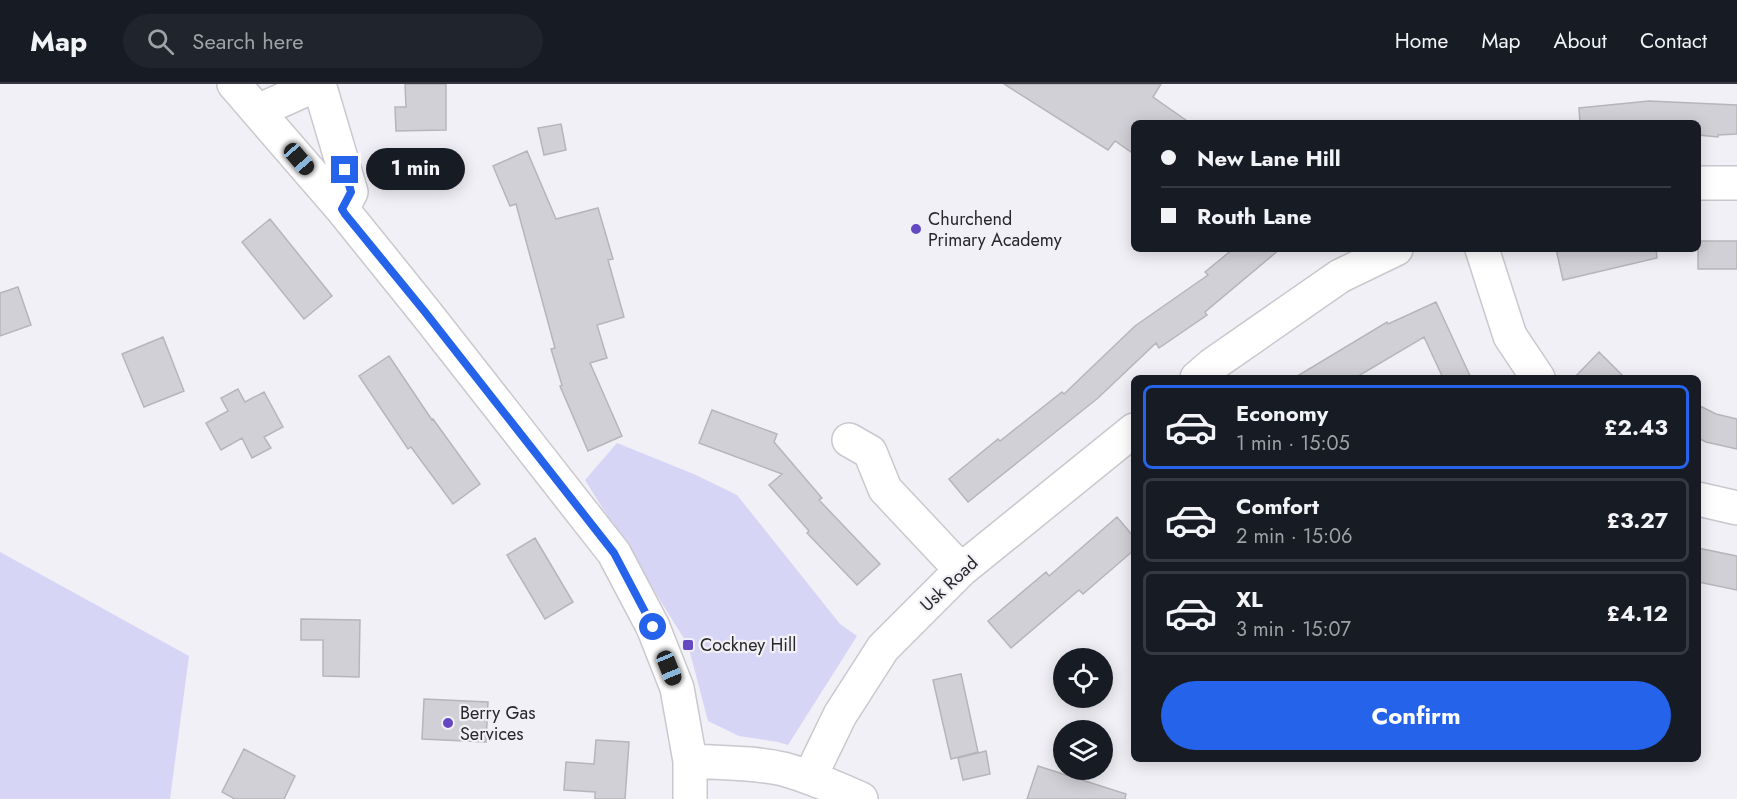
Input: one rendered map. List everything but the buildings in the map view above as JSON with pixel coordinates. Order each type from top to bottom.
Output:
[{"type":"street","points":[[234,84],[342,209],[614,553],[653,627],[677,688],[690,761],[690,799]]},
{"type":"street","points":[[258,111],[300,92],[308,84]]},
{"type":"street","points":[[319,84],[351,192],[342,209]]},
{"type":"street","points":[[1701,183],[1737,183]]},
{"type":"street","points":[[1200,375],[1340,276],[1390,252]]},
{"type":"street","points":[[1483,252],[1510,336],[1536,375]]},
{"type":"street","name":"Usk Road","points":[[810,777],[840,715],[883,648],[961,570],[1131,432]]},
{"type":"street","points":[[849,440],[870,452],[885,489],[961,570]]},
{"type":"street","points":[[1701,500],[1737,508]]},
{"type":"street","points":[[690,761],[752,764],[782,769],[810,777],[861,799]]},
{"type":"shaded area","points":[[617,443],[696,475],[737,495],[840,624],[857,636],[788,745],[739,736],[708,721],[688,645],[585,480]]},
{"type":"shaded area","points":[[0,552],[189,656],[170,799],[0,799]]},
{"type":"place","name":"Churchend Primary Academy","points":[[916,229]]},
{"type":"place","name":"Cockney Hill","points":[[688,645]]},
{"type":"place","name":"Berry Gas Services","points":[[448,723]]},
{"type":"route","points":[[345,170],[351,192],[342,209],[345,214],[614,553],[653,627]]}]
